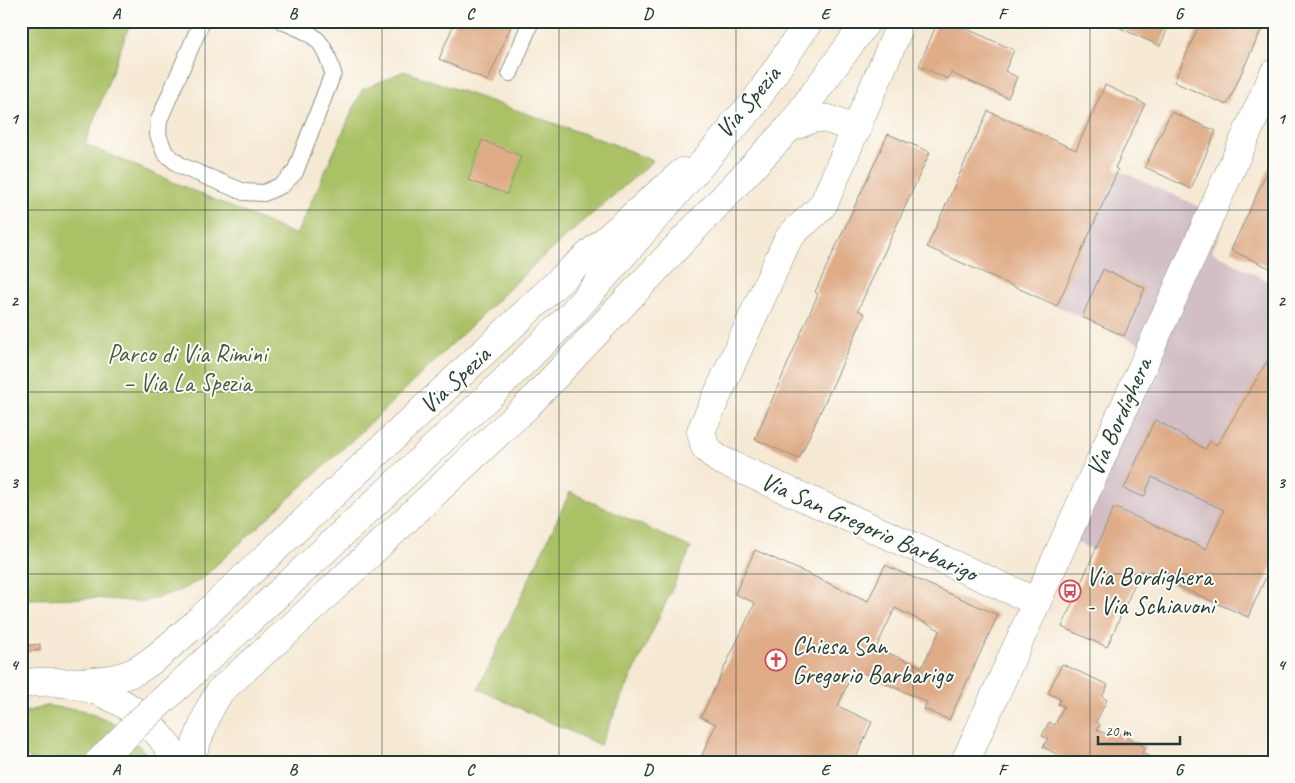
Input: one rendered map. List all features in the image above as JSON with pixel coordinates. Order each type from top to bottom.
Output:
[{"type":"main road","name":"Via Spezia","points":[[62,683],[115,678],[130,674],[192,627],[570,271],[689,167],[752,106],[809,21]]},
{"type":"main road","name":"Via Spezia","points":[[189,762],[209,710],[220,691],[292,627],[528,405],[790,128],[867,21]]},
{"type":"main road","points":[[856,130],[902,21]]},
{"type":"main road","name":"Via Bordighera","points":[[965,762],[1274,73]]},
{"type":"main road","points":[[99,762],[136,725],[489,396],[570,316],[752,106]]},
{"type":"main road","name":"Via Spezia","points":[[790,128],[814,118],[828,119],[856,130]]},
{"type":"main road","name":"Via San Gregorio Barbarigo","points":[[856,130],[824,203],[818,212],[793,232],[787,241],[702,431],[705,447],[718,459],[1037,602]]},
{"type":"main road","points":[[21,684],[62,683],[95,690],[112,697],[128,706],[156,730],[167,744],[177,762]]},
{"type":"lane","points":[[202,21],[159,120],[158,135],[165,153],[180,166],[244,192],[264,193],[282,185],[294,172],[332,73],[323,46],[310,33],[282,21]]},
{"type":"lane","points":[[510,73],[531,21]]},
{"type":"shaded area","points":[[988,111],[1226,219],[1212,252],[1274,284],[1274,561],[1249,620],[1073,541],[1160,353],[927,247]]},
{"type":"green space","name":"Parco di Via Rimini – Via La Spezia","points":[[21,21],[131,21],[85,144],[296,235],[362,90],[404,71],[613,144],[653,161],[538,261],[360,433],[200,580],[178,591],[144,602],[95,598],[21,599]]},
{"type":"green space","points":[[570,492],[691,548],[600,745],[478,689]]},
{"type":"green space","points":[[47,706],[82,710],[117,725],[143,750],[152,762],[40,762],[21,755],[21,713]]},
{"type":"building","points":[[455,21],[513,21],[488,81],[439,59]]},
{"type":"building","points":[[938,21],[949,21],[1014,50],[1005,71],[1017,77],[1008,98],[951,73],[948,79],[919,66]]},
{"type":"building","points":[[1105,21],[1171,21],[1160,46]]},
{"type":"building","points":[[1201,21],[1265,21],[1227,105],[1174,82]]},
{"type":"building","points":[[1105,85],[1145,104],[1115,168],[1118,170],[1057,306],[927,247],[988,111],[1076,150]]},
{"type":"building","points":[[1171,112],[1216,131],[1191,189],[1145,167]]},
{"type":"building","points":[[888,134],[930,152],[858,310],[865,314],[799,459],[755,439],[818,294],[815,292]]},
{"type":"building","points":[[482,140],[521,156],[507,194],[468,180]]},
{"type":"building","points":[[1269,168],[1274,170],[1274,270],[1231,250]]},
{"type":"building","points":[[1103,269],[1145,288],[1124,336],[1082,317]]},
{"type":"building","points":[[1274,350],[1274,559],[1248,617],[1141,570],[1107,647],[1062,627],[1114,507],[1206,549],[1224,510],[1152,477],[1144,497],[1124,489],[1155,419],[1205,449],[1210,441],[1217,445]]},
{"type":"building","points":[[755,550],[868,601],[885,565],[998,615],[949,720],[924,709],[927,702],[854,669],[838,706],[872,722],[854,762],[699,762],[716,724],[701,717],[755,603],[735,594]],"holes":[[[895,608],[940,630],[922,667],[876,648]]]},
{"type":"building","points":[[40,644],[40,650],[25,652],[24,646]]},
{"type":"building","points":[[1062,664],[1108,685],[1102,697],[1107,700],[1096,722],[1100,724],[1097,730],[1108,735],[1111,729],[1145,747],[1142,753],[1158,760],[1157,762],[1072,762],[1043,747],[1048,739],[1042,736],[1049,722],[1055,725],[1064,706],[1058,704],[1060,699],[1048,693]]},
{"type":"place","name":"Via Bordighera - Via Schiavoni","points":[[1070,591]]},
{"type":"place","name":"Chiesa San Gregorio Barbarigo","points":[[776,660]]}]
